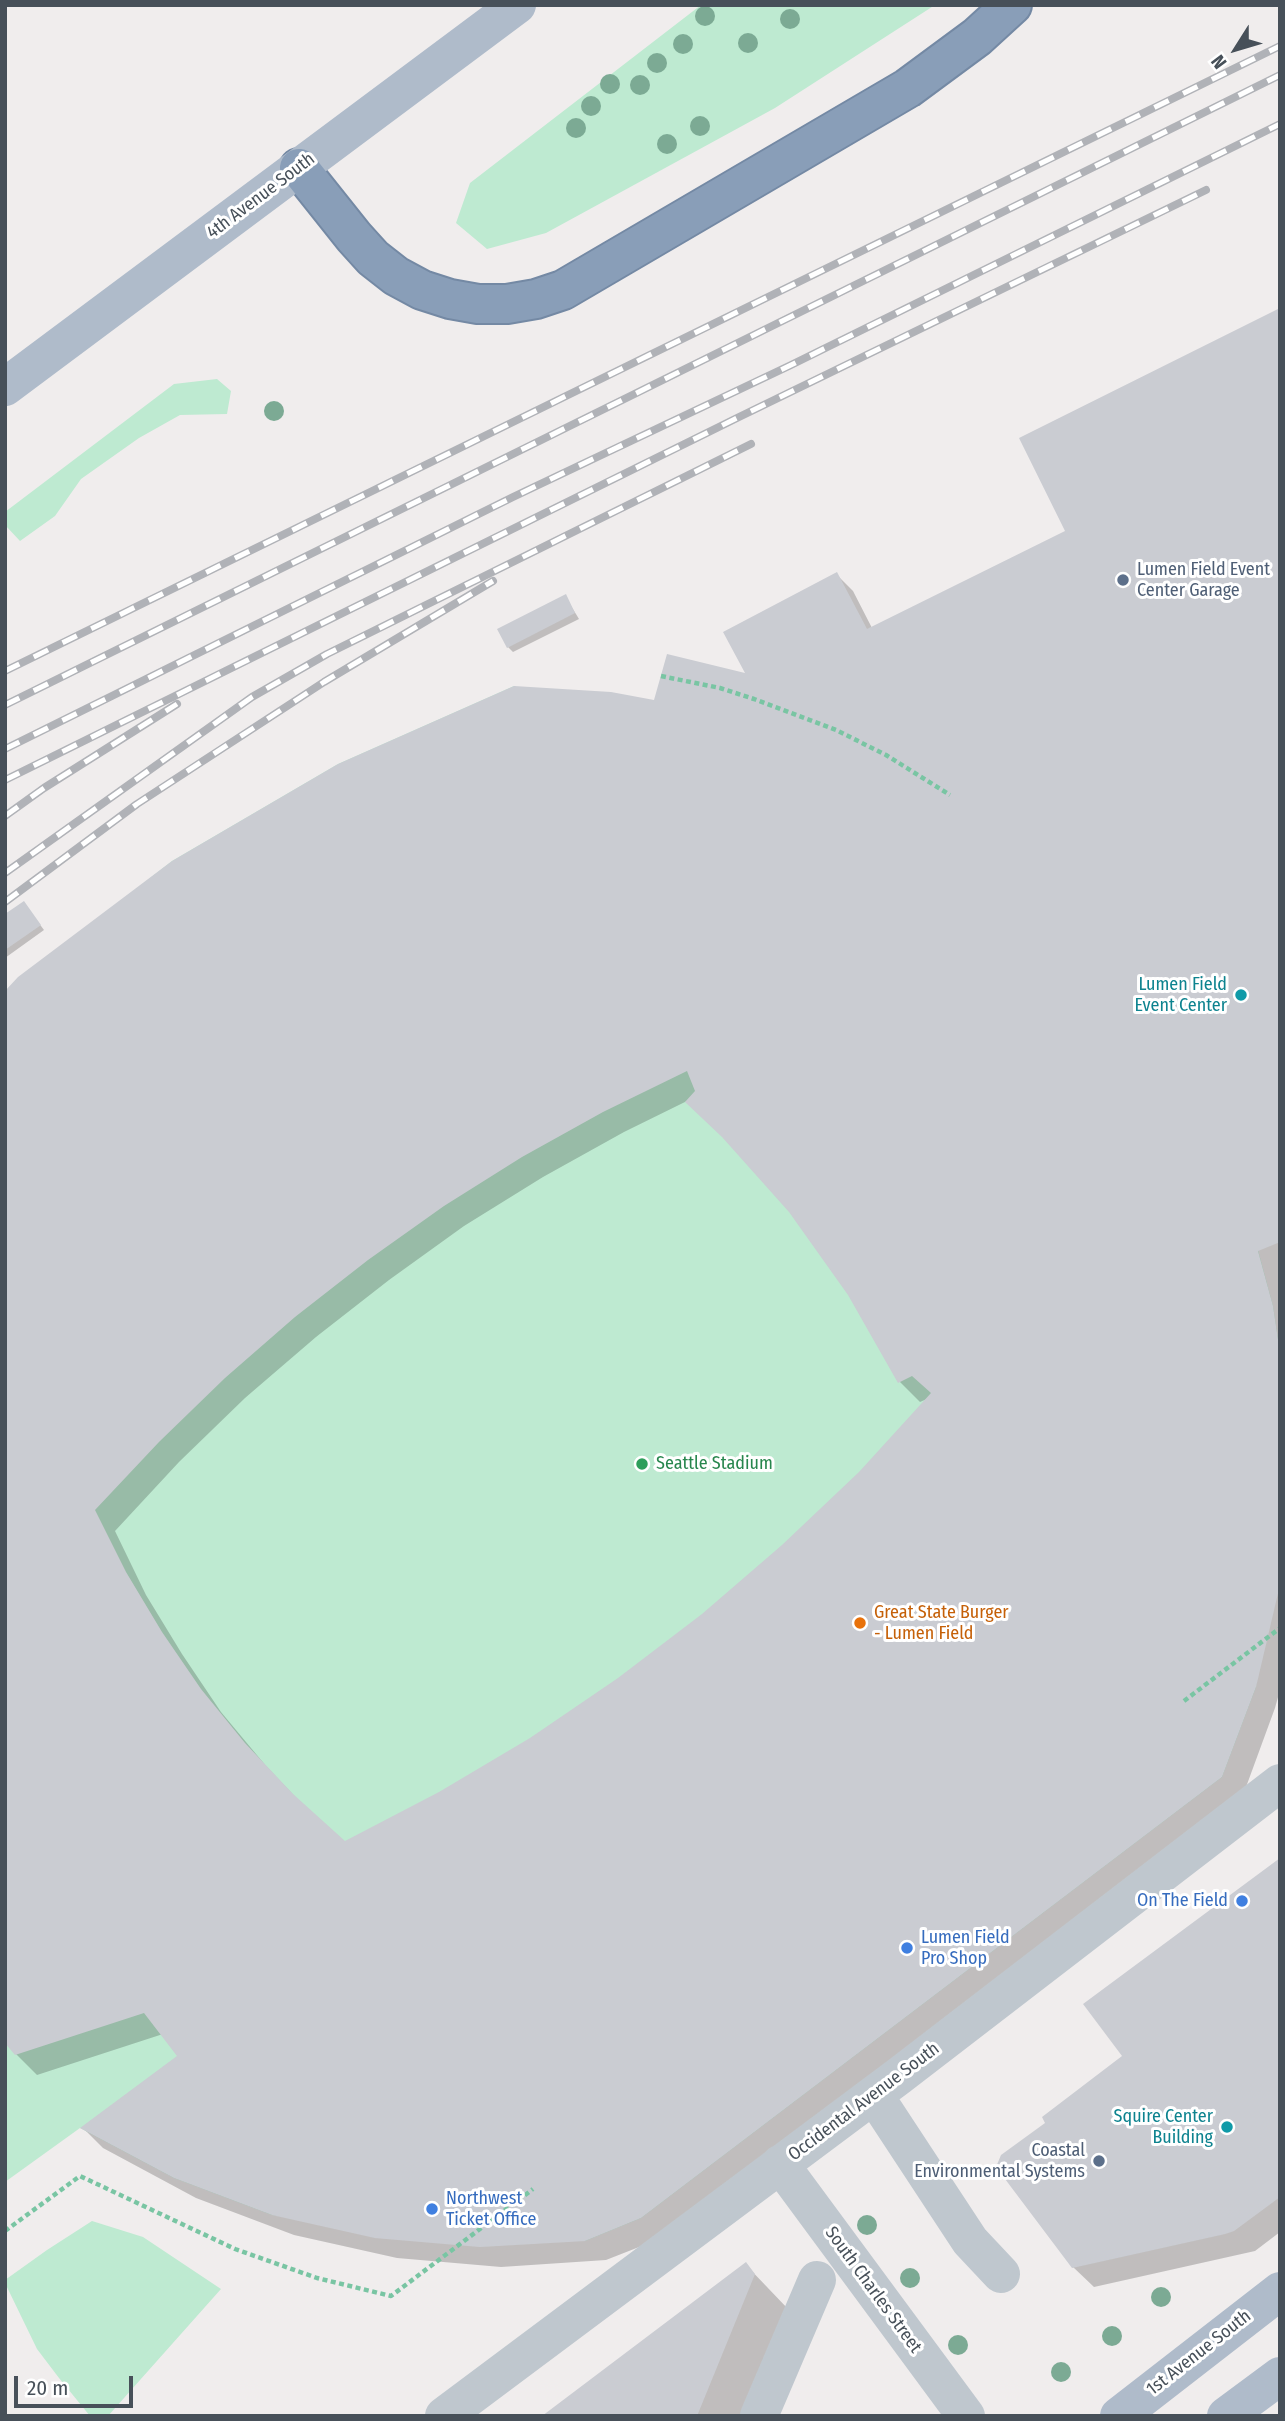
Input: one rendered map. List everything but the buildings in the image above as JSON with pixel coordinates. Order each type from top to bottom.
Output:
[{"type":"highway","points":[[299,168],[373,258],[422,290],[478,304],[508,304],[536,299],[563,290],[908,88],[969,44],[1012,5]]},
{"type":"main road","name":"4th Avenue South","points":[[5,387],[517,5]]},
{"type":"main road","name":"1st Avenue South","points":[[1119,2416],[1280,2291]]},
{"type":"main road","points":[[1226,2416],[1280,2376]]},
{"type":"street","name":"Occidental Avenue South","points":[[444,2416],[874,2095],[1280,1783]]},
{"type":"street","points":[[874,2095],[970,2241],[1001,2274]]},
{"type":"street","name":"South Charles Street","points":[[780,2164],[965,2416]]},
{"type":"street","points":[[759,2416],[817,2280]]},
{"type":"path","points":[[661,676],[720,688],[836,730],[886,755],[950,795]]},
{"type":"path","points":[[1184,1701],[1280,1628]]},
{"type":"path","points":[[5,2231],[80,2176],[235,2249],[317,2278],[391,2296],[533,2189]]},
{"type":"green space","points":[[701,5],[935,5],[775,108],[546,233],[487,249],[456,223],[470,183]]},
{"type":"green space","points":[[217,379],[231,391],[227,414],[180,415],[139,438],[81,479],[55,516],[20,541],[5,525],[5,512],[174,384]]},
{"type":"green space","name":"Seattle Stadium","points":[[514,686],[1248,1213],[1273,1306],[1280,1353],[1256,1687],[1222,1777],[641,2218],[585,2241],[272,2215],[174,2178],[80,2128],[5,2182],[5,991],[172,861],[338,764]]},
{"type":"green space","points":[[92,2221],[143,2237],[221,2289],[108,2416],[90,2416],[59,2378],[37,2349],[5,2283],[5,2280],[47,2250]]},
{"type":"railway","points":[[5,671],[1280,46]]},
{"type":"railway","points":[[5,705],[1280,75]]},
{"type":"railway","points":[[5,749],[513,497],[791,365],[1280,124]]},
{"type":"railway","points":[[5,780],[737,418],[1206,190]]},
{"type":"railway","points":[[5,873],[252,697],[327,654],[751,444]]},
{"type":"railway","points":[[5,902],[137,804],[324,682],[493,581]]},
{"type":"railway","points":[[5,816],[44,788],[177,704]]},
{"type":"place","name":"Lumen Field Event Center Garage","points":[[1123,580]]},
{"type":"place","name":"Lumen Field Event Center","points":[[1241,995]]},
{"type":"place","name":"Seattle Stadium","points":[[642,1464]]},
{"type":"place","name":"Great State Burger - Lumen Field","points":[[860,1623]]},
{"type":"place","name":"On The Field","points":[[1242,1901]]},
{"type":"place","name":"Lumen Field Pro Shop","points":[[907,1948]]},
{"type":"place","name":"Squire Center Building","points":[[1227,2127]]},
{"type":"place","name":"Coastal Environmental Systems","points":[[1099,2161]]},
{"type":"place","name":"Northwest Ticket Office","points":[[432,2209]]}]
